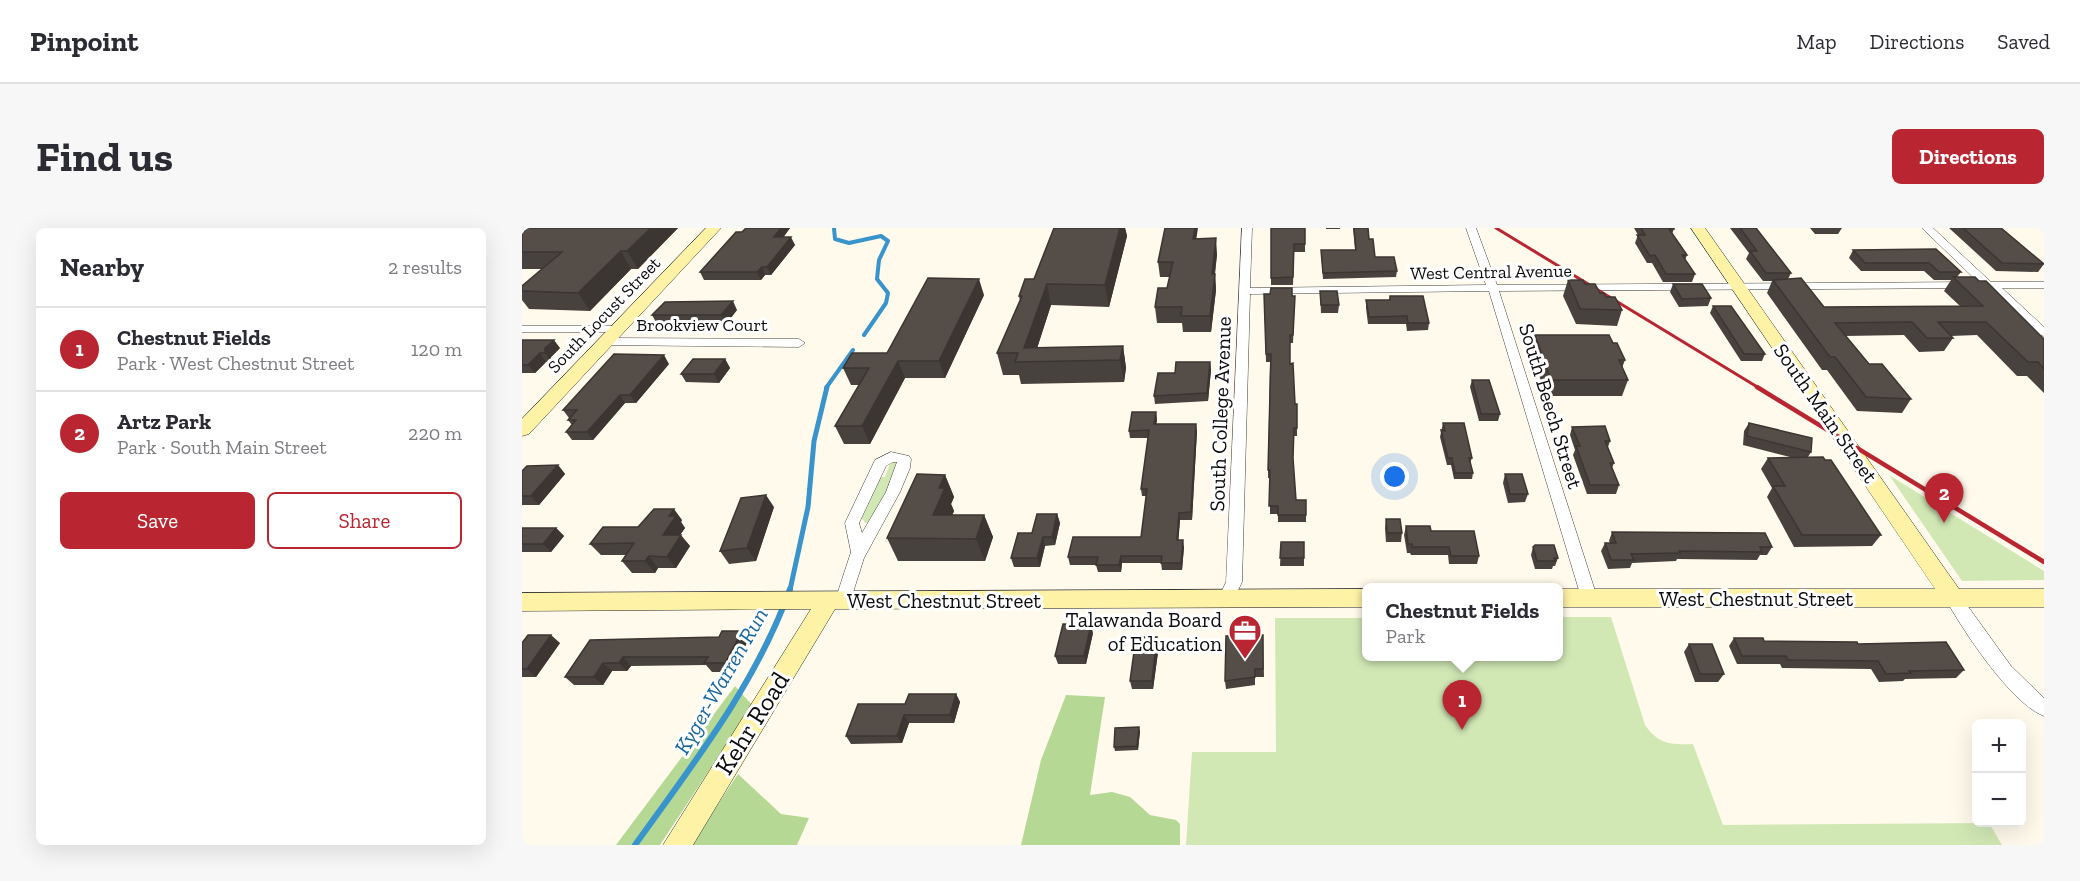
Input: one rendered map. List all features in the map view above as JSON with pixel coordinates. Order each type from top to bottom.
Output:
[{"type":"main road","name":"South Locust Street","points":[[522,430],[714,228]]},
{"type":"main road","name":"South Main Street","points":[[1698,228],[1953,598]]},
{"type":"main road","name":"West Chestnut Street","points":[[522,602],[1362,598]]},
{"type":"main road","name":"West Chestnut Street","points":[[1563,598],[2044,598]]},
{"type":"main road","name":"Kehr Road","points":[[677,845],[836,601]]},
{"type":"street","name":"South College Avenue","points":[[1226,599],[1233,582],[1247,228]]},
{"type":"street","name":"South Beech Street","points":[[1471,228],[1493,288],[1589,597]]},
{"type":"street","points":[[1927,228],[2044,333]]},
{"type":"street","name":"West Central Avenue","points":[[1244,291],[2044,285]]},
{"type":"street","name":"Brookview Court","points":[[522,329],[618,329]]},
{"type":"street","name":"Brookview Court","points":[[606,342],[799,343]]},
{"type":"street","points":[[836,601],[859,552],[898,481],[904,459],[891,457],[880,464],[852,523],[859,552]]},
{"type":"street","points":[[1953,598],[1997,661],[2023,690],[2044,708]]},
{"type":"green space","points":[[891,461],[898,462],[896,472],[871,522],[865,523],[862,518],[881,477],[885,477]]},
{"type":"green space","points":[[1889,475],[2044,571],[2044,580],[1962,581]]},
{"type":"green space","points":[[1563,617],[1611,617],[1645,725],[1660,740],[1678,744],[1693,744],[1723,825],[1972,823],[1972,827],[1991,827],[2002,845],[1186,845],[1192,752],[1276,752],[1275,618],[1362,618],[1362,661],[1563,661]]},
{"type":"green space","points":[[735,686],[752,705],[660,845],[616,845]]},
{"type":"green space","points":[[1066,695],[1105,697],[1090,795],[1112,792],[1130,797],[1150,815],[1176,820],[1180,824],[1180,845],[1021,845],[1041,760]]},
{"type":"green space","points":[[738,774],[781,814],[809,818],[797,845],[691,845]]},
{"type":"building","points":[[522,228],[651,228],[627,251],[621,251],[578,293],[522,291],[522,286],[562,252],[522,252]]},
{"type":"building","points":[[746,228],[781,228],[774,237],[791,237],[767,267],[762,267],[757,272],[700,272],[736,232],[742,232]]},
{"type":"building","points":[[1054,228],[1120,228],[1105,285],[1047,284],[1024,348],[1123,346],[1120,360],[1015,362],[1018,353],[997,353],[1022,296],[1019,296],[1025,279],[1034,279]]},
{"type":"building","points":[[1165,228],[1195,228],[1193,239],[1216,238],[1210,316],[1181,316],[1182,307],[1155,307],[1158,288],[1167,288],[1173,262],[1158,262]]},
{"type":"building","points":[[1271,228],[1305,228],[1305,244],[1294,244],[1293,277],[1271,278]]},
{"type":"building","points":[[1354,228],[1368,228],[1369,239],[1373,239],[1375,257],[1394,257],[1397,271],[1323,273],[1321,250],[1356,250]]},
{"type":"building","points":[[1641,228],[1674,228],[1669,229],[1687,255],[1682,255],[1695,274],[1666,274],[1655,255],[1650,256],[1637,235],[1645,235]]},
{"type":"building","points":[[1740,228],[1756,228],[1791,273],[1766,273],[1750,251],[1757,251]]},
{"type":"building","points":[[1963,228],[2001,228],[2044,264],[2002,263]]},
{"type":"building","points":[[1936,249],[1961,272],[1939,272],[1929,263],[1865,263],[1853,250]]},
{"type":"building","points":[[1953,277],[1975,277],[1979,281],[1986,281],[2044,339],[2044,369],[2038,362],[2028,362],[1986,322],[1938,322],[1953,338],[1927,338],[1912,322],[1835,323],[1869,364],[1882,364],[1911,399],[1866,397],[1835,357],[1830,357],[1773,280],[1801,278],[1824,307],[1983,306]]},
{"type":"building","points":[[928,278],[979,279],[939,361],[898,361],[862,426],[835,426],[869,368],[843,368],[852,353],[887,353]]},
{"type":"building","points":[[1568,280],[1583,280],[1585,284],[1595,284],[1600,293],[1604,293],[1606,297],[1615,297],[1622,310],[1580,309]]},
{"type":"building","points":[[1673,284],[1702,284],[1711,298],[1682,299]]},
{"type":"building","points":[[1271,288],[1292,288],[1292,296],[1295,296],[1293,335],[1290,335],[1290,364],[1293,363],[1295,404],[1297,404],[1293,458],[1296,500],[1306,500],[1306,515],[1278,515],[1278,506],[1269,506],[1271,354],[1266,354],[1264,294],[1270,294]]},
{"type":"building","points":[[1320,291],[1337,291],[1339,305],[1321,305]]},
{"type":"building","points":[[1390,296],[1423,296],[1429,323],[1408,323],[1407,316],[1369,317],[1366,300],[1390,300]]},
{"type":"building","points":[[733,301],[721,315],[652,315],[665,302]]},
{"type":"building","points":[[1713,306],[1731,306],[1765,354],[1744,354]]},
{"type":"building","points":[[1535,335],[1609,335],[1613,343],[1617,343],[1625,360],[1619,360],[1628,380],[1551,380]]},
{"type":"building","points":[[522,340],[554,340],[545,348],[545,353],[540,353],[528,365],[522,365]]},
{"type":"building","points":[[614,354],[664,355],[630,395],[620,395],[587,432],[566,432],[576,420],[568,420],[577,410],[563,410]]},
{"type":"building","points":[[693,359],[725,359],[714,374],[681,374]]},
{"type":"building","points":[[1176,362],[1210,362],[1207,393],[1154,396],[1158,373],[1175,373]]},
{"type":"building","points":[[1472,380],[1489,380],[1500,414],[1481,414]]},
{"type":"building","points":[[1132,412],[1156,412],[1154,424],[1196,424],[1191,512],[1179,513],[1177,540],[1183,540],[1181,563],[1161,563],[1162,556],[1121,556],[1119,565],[1096,565],[1098,557],[1068,557],[1073,537],[1141,537],[1147,489],[1141,489],[1149,430],[1129,431]]},
{"type":"building","points":[[1443,423],[1464,423],[1473,473],[1455,473],[1452,458],[1448,458],[1441,430],[1445,431]]},
{"type":"building","points":[[1749,423],[1812,438],[1811,452],[1747,436]]},
{"type":"building","points":[[1605,426],[1610,441],[1605,441],[1614,463],[1610,463],[1619,485],[1590,485],[1576,446],[1580,446],[1572,427]]},
{"type":"building","points":[[1823,457],[1825,460],[1831,460],[1881,535],[1802,535],[1773,486],[1785,486],[1768,458]]},
{"type":"building","points":[[558,465],[531,496],[522,496],[522,471],[527,466]]},
{"type":"building","points":[[917,474],[945,475],[939,488],[945,488],[933,515],[984,515],[976,539],[887,538]]},
{"type":"building","points":[[1505,474],[1522,474],[1528,494],[1510,494]]},
{"type":"building","points":[[766,495],[747,548],[720,551],[741,498]]},
{"type":"building","points":[[654,509],[674,509],[669,516],[676,516],[663,535],[681,535],[667,557],[649,556],[645,561],[622,561],[634,543],[590,544],[603,527],[638,527]]},
{"type":"building","points":[[1037,514],[1057,514],[1052,537],[1043,537],[1037,558],[1011,558],[1018,533],[1032,533]]},
{"type":"building","points":[[1386,519],[1400,519],[1402,533],[1387,533]]},
{"type":"building","points":[[1406,526],[1430,526],[1431,531],[1474,531],[1479,556],[1451,556],[1449,547],[1412,547],[1412,544],[1408,544]]},
{"type":"building","points":[[522,528],[556,528],[543,544],[522,544]]},
{"type":"building","points":[[1612,532],[1765,533],[1772,547],[1760,547],[1762,552],[1679,551],[1680,553],[1631,554],[1634,560],[1611,560],[1605,543],[1616,543]]},
{"type":"building","points":[[1281,542],[1304,542],[1304,558],[1280,558]]},
{"type":"building","points":[[1535,545],[1554,545],[1558,558],[1554,558],[1555,561],[1537,561],[1533,547]]},
{"type":"building","points":[[1063,624],[1091,625],[1084,656],[1055,656]]},
{"type":"building","points":[[722,631],[742,631],[725,663],[704,663],[708,657],[623,657],[619,663],[603,663],[594,677],[565,677],[590,640],[719,637]]},
{"type":"building","points":[[528,635],[551,635],[527,669],[522,669],[522,643]]},
{"type":"building","name":"Talawanda Board of Education","points":[[1263,635],[1263,669],[1255,669],[1255,677],[1225,681],[1226,636]]},
{"type":"building","points":[[1136,637],[1157,637],[1152,681],[1130,681]]},
{"type":"building","points":[[1734,638],[1763,638],[1764,641],[1857,642],[1858,644],[1946,642],[1964,670],[1909,671],[1911,673],[1886,674],[1878,661],[1788,660],[1786,656],[1742,656]]},
{"type":"building","points":[[1689,644],[1712,644],[1724,674],[1700,674]]},
{"type":"building","points":[[909,694],[956,694],[950,715],[904,715],[897,736],[846,736],[858,704],[905,704]]},
{"type":"building","points":[[1139,727],[1137,746],[1114,747],[1115,728]]},
{"type":"waterway","name":"Kyger-Warren Run","points":[[834,228],[835,239],[849,243],[881,236],[888,241],[879,260],[877,279],[888,293],[886,303],[864,335]]},
{"type":"waterway","name":"Kyger-Warren Run","points":[[826,388],[853,350]]},
{"type":"waterway","name":"Kyger-Warren Run","points":[[790,590],[808,507],[814,441],[827,387]]},
{"type":"waterway","name":"Kyger-Warren Run","points":[[635,845],[722,722],[760,658],[790,589]]},
{"type":"railway","points":[[1496,228],[1759,388]]},
{"type":"railway","points":[[1757,387],[2044,562]]},
{"type":"place","name":"Artz Park","points":[[1944,523]]},
{"type":"place","name":"Talawanda Board of Education","points":[[1245,660]]},
{"type":"place","name":"Chestnut Fields","points":[[1462,730]]}]
